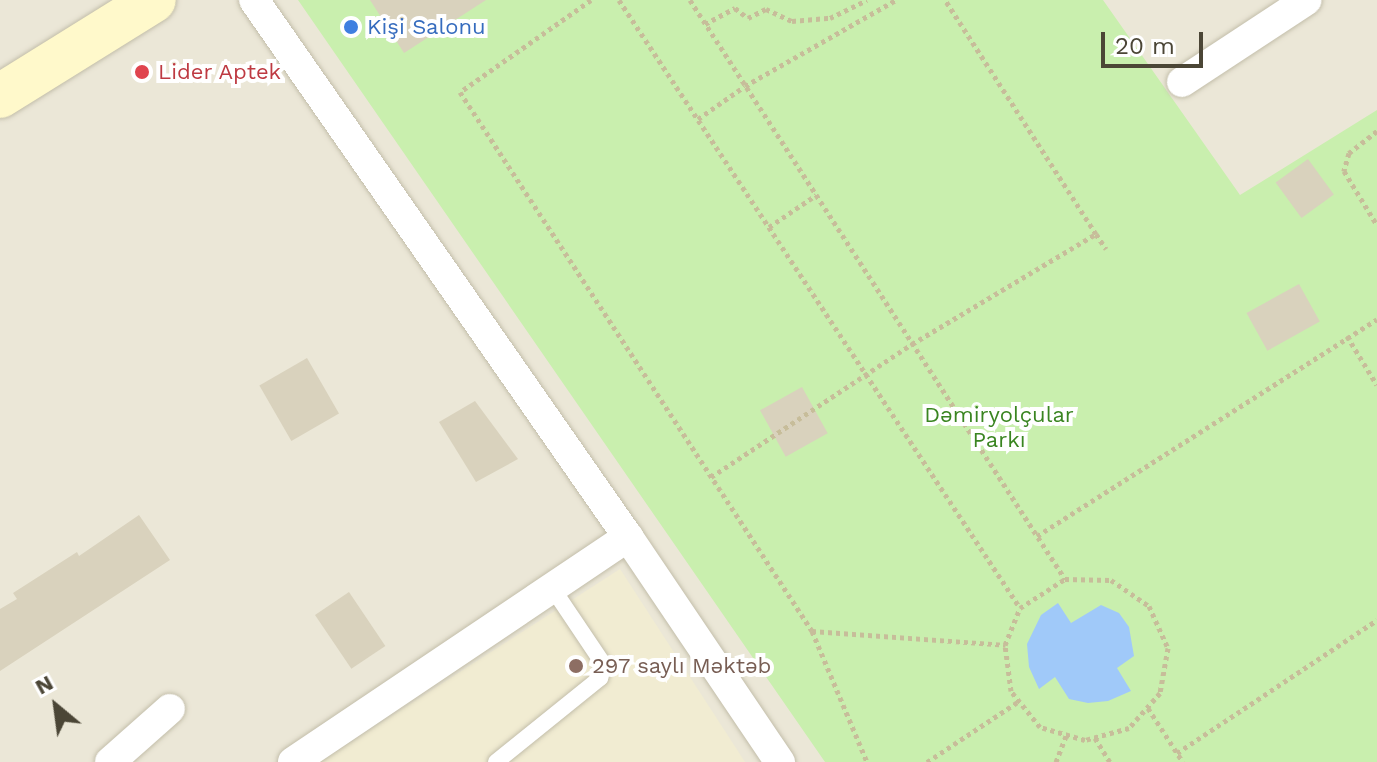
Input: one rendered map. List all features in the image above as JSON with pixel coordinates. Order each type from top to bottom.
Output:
[{"type":"street","points":[[0,96],[154,0]]},
{"type":"street","points":[[254,0],[628,537],[780,762]]},
{"type":"street","points":[[1182,82],[1307,0]]},
{"type":"street","points":[[293,762],[628,537]]},
{"type":"street","points":[[110,762],[170,709]]},
{"type":"lane","points":[[496,762],[600,678],[604,665],[553,589]]},
{"type":"path","points":[[591,0],[460,92],[812,631],[867,762]]},
{"type":"path","points":[[619,0],[1020,608]]},
{"type":"path","points":[[690,0],[1065,579]]},
{"type":"path","points":[[705,24],[735,8],[748,18],[766,9],[792,21],[830,18],[867,0]]},
{"type":"path","points":[[698,119],[745,86],[896,0]]},
{"type":"path","points":[[945,0],[1106,249]]},
{"type":"path","points":[[1377,131],[1349,153],[1344,171],[1377,225]]},
{"type":"path","points":[[769,227],[816,195]]},
{"type":"path","points":[[711,477],[912,344],[1096,234]]},
{"type":"path","points":[[1037,536],[1377,319]]},
{"type":"path","points":[[1347,336],[1377,385]]},
{"type":"path","points":[[1065,579],[1111,580],[1149,606],[1168,648],[1160,693],[1148,708],[1129,728],[1085,740],[1040,727],[1011,691],[1005,645],[1020,608],[1065,579]]},
{"type":"path","points":[[1177,753],[1377,620]]},
{"type":"path","points":[[812,631],[1005,645]]},
{"type":"path","points":[[927,762],[1019,701]]},
{"type":"path","points":[[1148,708],[1183,762]]},
{"type":"path","points":[[1056,762],[1067,734]]},
{"type":"path","points":[[1095,738],[1110,762]]},
{"type":"shaded area","points":[[0,0],[1377,0],[1377,762],[0,762]]},
{"type":"shaded area","name":"297 saylı Məktəb","points":[[620,569],[745,762],[320,762]]},
{"type":"green space","name":"Dəmiryolçular Parkı","points":[[298,0],[1103,0],[1240,195],[1377,110],[1377,762],[825,762]]},
{"type":"water","points":[[1058,603],[1071,623],[1101,605],[1119,613],[1129,627],[1134,656],[1117,668],[1131,691],[1108,701],[1088,703],[1069,699],[1055,677],[1039,689],[1029,667],[1027,644],[1041,615]]},
{"type":"building","points":[[370,0],[486,0],[404,53]]},
{"type":"building","points":[[1308,159],[1334,195],[1302,218],[1276,183]]},
{"type":"building","points":[[1299,284],[1320,322],[1267,351],[1247,313]]},
{"type":"building","points":[[307,358],[339,413],[291,441],[259,386]]},
{"type":"building","points":[[802,387],[828,433],[786,457],[760,410]]},
{"type":"building","points":[[475,401],[518,459],[476,482],[439,422]]},
{"type":"building","points":[[139,515],[170,560],[0,671],[0,609],[17,599],[13,593],[77,552],[79,556]]},
{"type":"building","points":[[349,592],[385,646],[351,669],[315,615]]},
{"type":"place","name":"Kişi Salonu","points":[[351,27]]},
{"type":"place","name":"Lider Aptek","points":[[142,72]]},
{"type":"place","name":"297 saylı Məktəb","points":[[576,666]]}]
